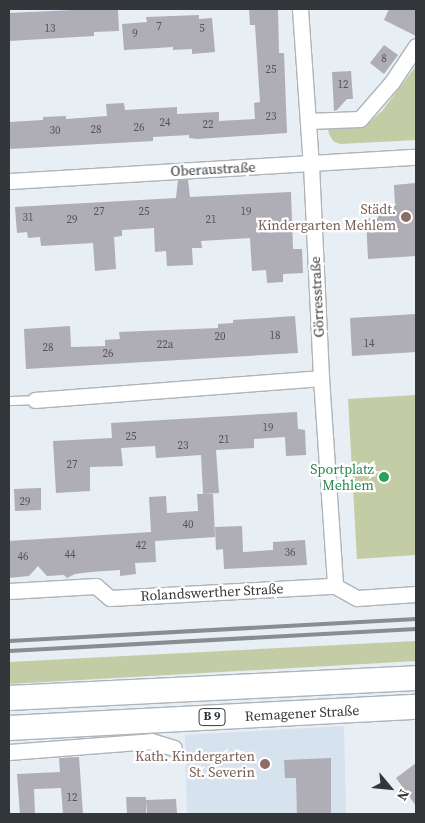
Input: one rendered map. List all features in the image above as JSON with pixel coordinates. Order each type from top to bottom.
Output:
[{"type":"main road","name":"Remagener Straße","points":[[9,698],[416,678]]},
{"type":"main road","name":"Remagener Straße","points":[[9,728],[416,706]]},
{"type":"street","name":"Görresstraße","points":[[300,9],[311,165],[321,378],[335,586]]},
{"type":"street","points":[[308,121],[360,118],[392,82],[416,46]]},
{"type":"street","name":"Oberaustraße","points":[[9,181],[311,165],[416,157]]},
{"type":"street","points":[[35,400],[321,378]]},
{"type":"street","name":"Rolandswerther Straße","points":[[9,591],[96,586],[110,598],[335,586]]},
{"type":"street","points":[[335,586],[357,598],[416,594]]},
{"type":"street","points":[[9,752],[151,741],[174,748]]},
{"type":"lane","points":[[9,401],[35,400]]},
{"type":"shaded area","name":"Kath. Kindergarten St. Severin","points":[[344,726],[346,814],[187,814],[185,735]]},
{"type":"green space","points":[[416,66],[416,140],[340,144],[333,141],[328,128],[365,126],[382,111]]},
{"type":"green space","name":"Sportplatz Mehlem","points":[[416,395],[416,555],[357,559],[348,399]]},
{"type":"green space","points":[[416,641],[416,661],[9,684],[9,662]]},
{"type":"building","points":[[118,9],[119,31],[94,32],[94,36],[9,41],[9,13]]},
{"type":"building","points":[[249,9],[278,9],[279,53],[284,53],[287,133],[197,139],[189,138],[189,135],[153,137],[153,141],[9,149],[9,122],[43,120],[43,117],[66,116],[66,119],[107,116],[106,104],[124,103],[125,110],[177,107],[177,114],[219,112],[219,121],[255,119],[254,103],[260,102],[255,25],[250,25]]},
{"type":"building","points":[[389,9],[416,9],[416,36],[384,20]]},
{"type":"building","points":[[199,15],[199,19],[212,18],[215,52],[192,54],[192,49],[173,50],[173,47],[124,50],[122,24],[147,22],[146,17]]},
{"type":"building","points":[[384,45],[398,55],[384,74],[370,63]]},
{"type":"building","points":[[351,71],[353,99],[347,99],[334,111],[332,72]]},
{"type":"building","points":[[178,180],[188,180],[190,197],[291,192],[293,249],[302,249],[303,273],[283,274],[283,282],[267,283],[266,270],[252,271],[250,238],[201,241],[202,248],[192,248],[193,265],[167,266],[166,251],[155,252],[154,228],[122,230],[122,236],[114,237],[116,269],[95,271],[93,243],[41,246],[40,237],[28,238],[27,232],[17,233],[15,207],[176,198]]},
{"type":"building","points":[[416,183],[416,256],[368,259],[366,218],[378,218],[378,207],[395,206],[394,185]]},
{"type":"building","points":[[416,314],[416,352],[352,356],[350,318]]},
{"type":"building","points":[[295,316],[298,353],[26,369],[24,329],[70,326],[71,347],[105,346],[105,340],[120,339],[119,332],[218,328],[218,324],[233,323],[233,320]]},
{"type":"building","points":[[297,412],[298,429],[305,430],[306,455],[286,456],[285,437],[254,439],[254,448],[216,450],[219,493],[203,494],[201,455],[156,458],[155,446],[121,448],[123,466],[90,467],[90,491],[56,493],[53,441],[112,438],[111,423]]},
{"type":"building","points":[[41,488],[41,510],[15,511],[14,489]]},
{"type":"building","points":[[197,494],[213,494],[215,537],[155,541],[156,562],[135,563],[136,574],[120,576],[120,570],[75,574],[67,578],[64,575],[47,576],[38,566],[29,576],[9,578],[9,541],[151,532],[149,497],[166,496],[167,513],[198,511]]},
{"type":"building","points":[[242,526],[243,552],[273,550],[273,542],[305,540],[307,565],[224,569],[223,549],[216,550],[215,527]]},
{"type":"building","points":[[79,757],[83,814],[63,814],[61,788],[34,789],[35,814],[20,814],[17,774],[60,772],[59,758]]},
{"type":"building","points":[[331,758],[331,814],[297,814],[296,778],[285,778],[284,760]]},
{"type":"building","points":[[416,763],[416,806],[396,778]]},
{"type":"building","points":[[126,797],[146,797],[146,813],[127,813]]},
{"type":"building","points":[[176,799],[177,814],[147,814],[146,800]]},
{"type":"railway","points":[[9,641],[416,619]]},
{"type":"railway","points":[[9,651],[416,629]]},
{"type":"place","name":"Städt. Kindergarten Mehlem","points":[[406,217]]},
{"type":"place","name":"Sportplatz Mehlem","points":[[384,477]]},
{"type":"place","name":"Kath. Kindergarten St. Severin","points":[[265,764]]}]
